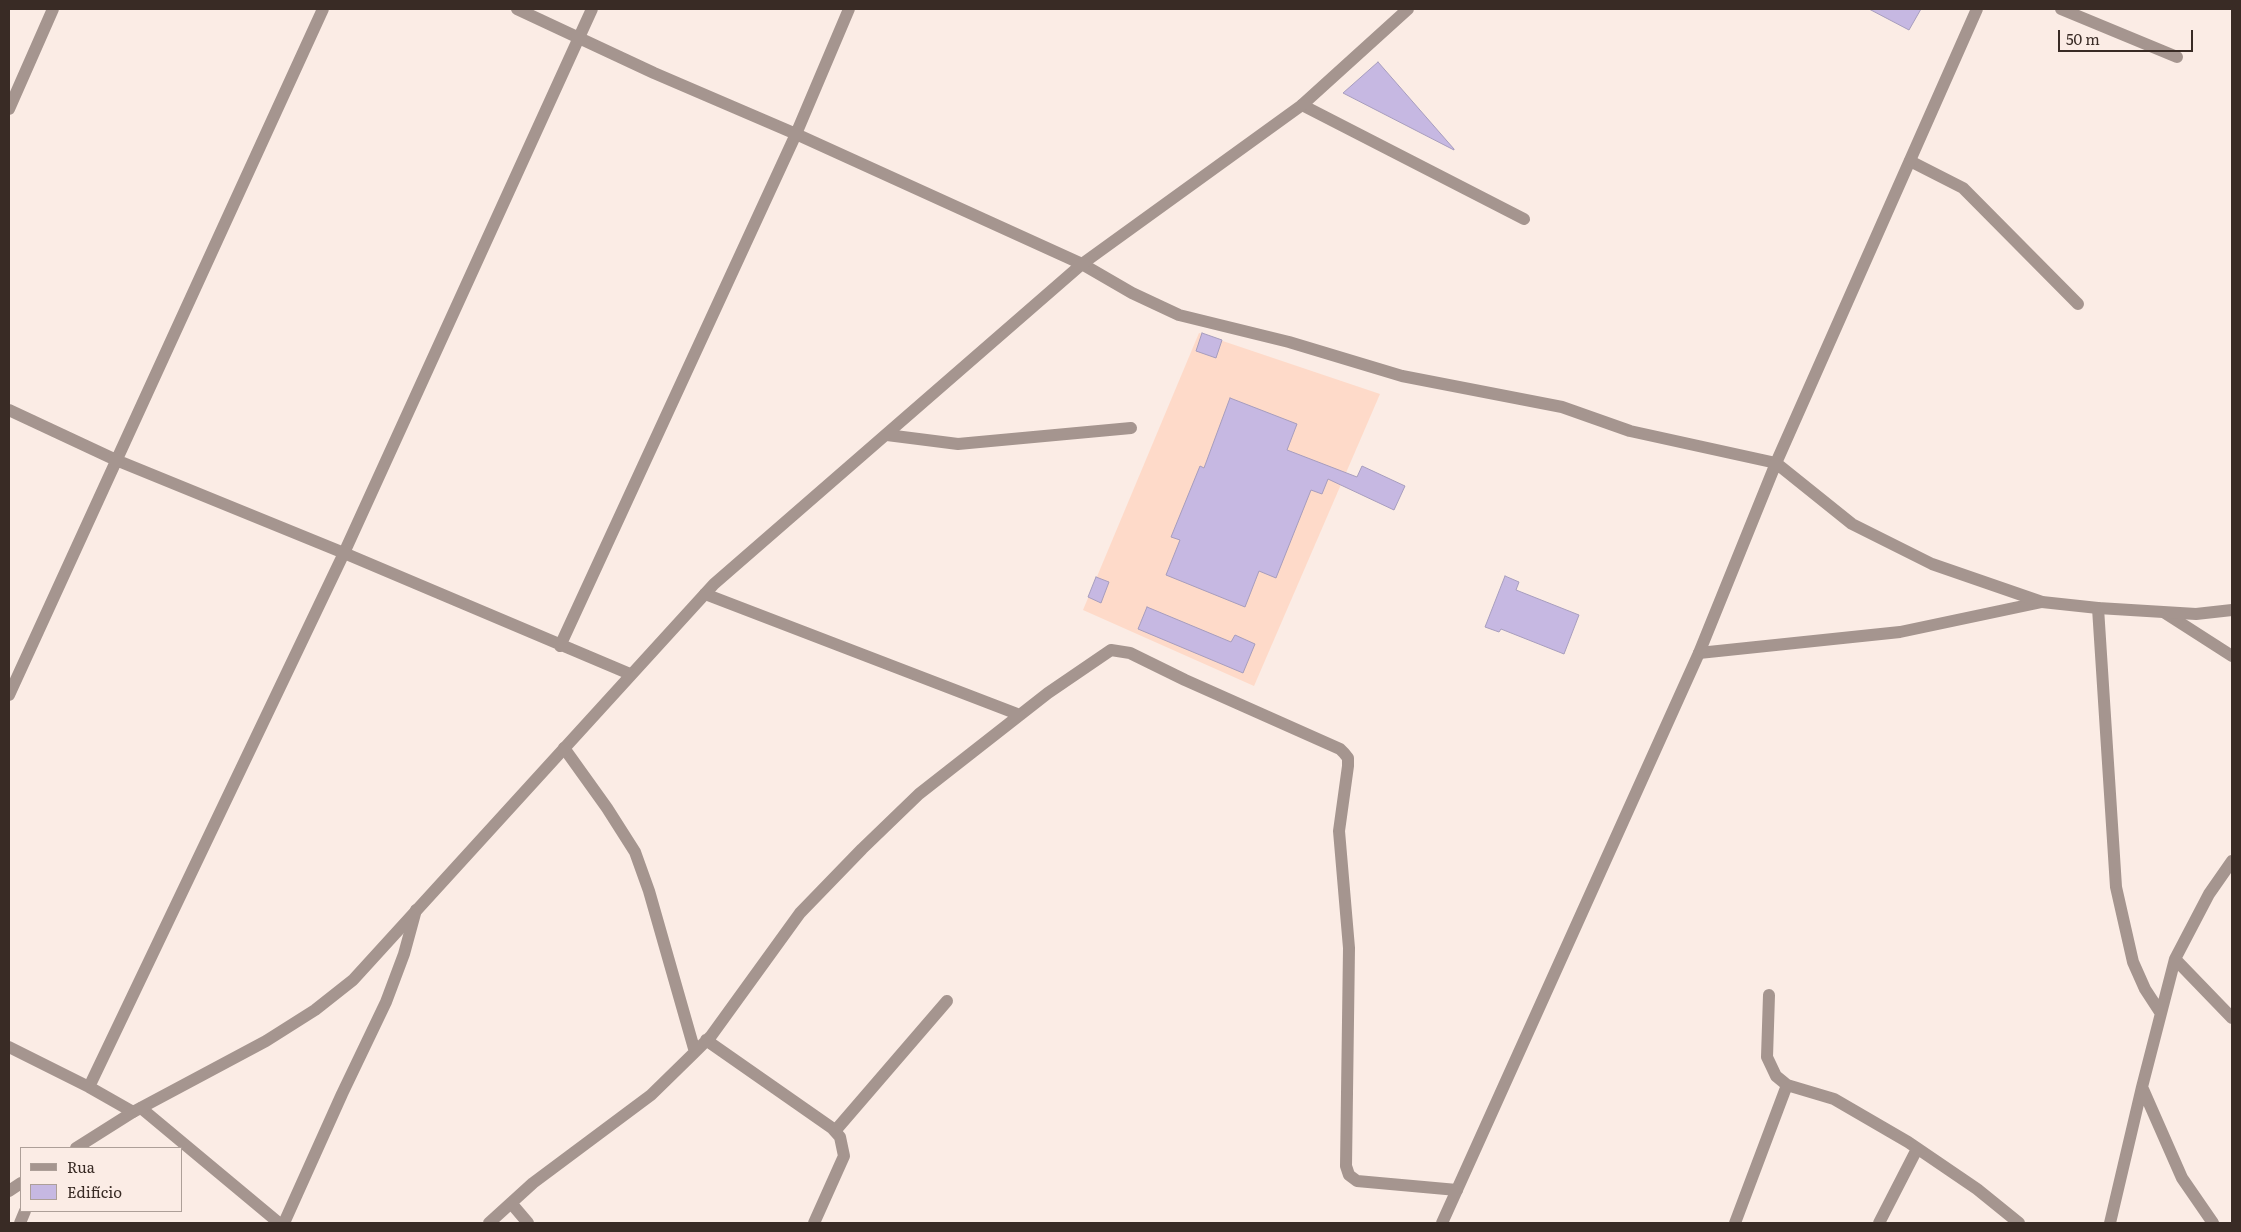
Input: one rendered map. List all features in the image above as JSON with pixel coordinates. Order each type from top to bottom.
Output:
[{"type":"street","points":[[9,109],[53,9]]},
{"type":"street","points":[[9,695],[323,9]]},
{"type":"street","points":[[517,9],[1082,264],[1132,292],[1179,315],[1289,342],[1402,376],[1562,407],[1630,431],[1776,463],[1852,524],[1932,564],[2042,602],[2098,608],[2196,614],[2232,610]]},
{"type":"street","points":[[90,1087],[344,553],[592,9]]},
{"type":"street","points":[[560,646],[796,134],[849,9]]},
{"type":"street","points":[[78,1147],[137,1110],[266,1041],[315,1010],[353,980],[630,674],[705,594],[1082,264],[1302,105],[1408,9]]},
{"type":"street","points":[[1442,1223],[1699,653],[1776,463],[1977,9]]},
{"type":"street","points":[[2061,9],[2177,58]]},
{"type":"street","points":[[1302,105],[1524,219]]},
{"type":"street","points":[[1910,162],[1963,188],[2078,304]]},
{"type":"street","points":[[9,410],[116,460],[344,553],[630,674]]},
{"type":"street","points":[[888,435],[958,444],[1131,428]]},
{"type":"street","points":[[705,594],[1020,715]]},
{"type":"street","points":[[1699,653],[1900,632],[2042,602]]},
{"type":"street","points":[[2098,608],[2116,887],[2134,962],[2145,989],[2160,1012]]},
{"type":"street","points":[[2165,612],[2232,656]]},
{"type":"street","points":[[489,1223],[533,1182],[651,1094],[695,1052],[706,1040],[800,913],[919,794],[1020,715],[1099,657],[1112,650],[1130,653],[1184,680],[1340,749],[1348,758],[1339,831],[1349,948],[1346,1166],[1349,1175],[1356,1181],[1457,1190]]},
{"type":"street","points":[[564,748],[607,808],[634,852],[649,890],[695,1052]]},
{"type":"street","points":[[2110,1223],[2160,1012],[2175,959],[2209,894],[2232,860]]},
{"type":"street","points":[[284,1223],[386,1002],[404,954],[416,910]]},
{"type":"street","points":[[2175,959],[2232,1018]]},
{"type":"street","points":[[1769,995],[1766,1057],[1776,1076],[1787,1085],[1834,1100],[1917,1149],[1977,1189],[2019,1223]]},
{"type":"street","points":[[835,1131],[947,1001]]},
{"type":"street","points":[[706,1040],[835,1131],[843,1144],[844,1156],[814,1223]]},
{"type":"street","points":[[9,1047],[137,1110],[279,1223]]},
{"type":"street","points":[[1735,1223],[1787,1085]]},
{"type":"street","points":[[2142,1087],[2182,1178],[2213,1223]]},
{"type":"street","points":[[1880,1223],[1917,1149]]},
{"type":"street","points":[[9,1191],[20,1184]]},
{"type":"street","points":[[511,1203],[528,1223]]},
{"type":"shaded area","points":[[1199,333],[1380,394],[1254,686],[1083,610]]},
{"type":"building","points":[[1869,9],[1921,9],[1909,30]]},
{"type":"building","points":[[1378,62],[1454,149],[1454,150],[1343,93]]},
{"type":"building","points":[[1202,333],[1222,340],[1216,358],[1196,351]]},
{"type":"building","points":[[1230,398],[1297,424],[1287,450],[1357,477],[1362,466],[1405,486],[1394,510],[1328,479],[1322,494],[1311,490],[1276,578],[1259,571],[1245,607],[1166,575],[1180,540],[1171,537],[1200,466],[1204,468]]},
{"type":"building","points":[[1505,576],[1519,582],[1516,590],[1579,615],[1564,654],[1501,629],[1499,632],[1485,627]]},
{"type":"building","points":[[1096,577],[1109,582],[1101,603],[1088,597]]},
{"type":"building","points":[[1147,607],[1231,642],[1235,635],[1255,644],[1243,673],[1138,629]]}]
